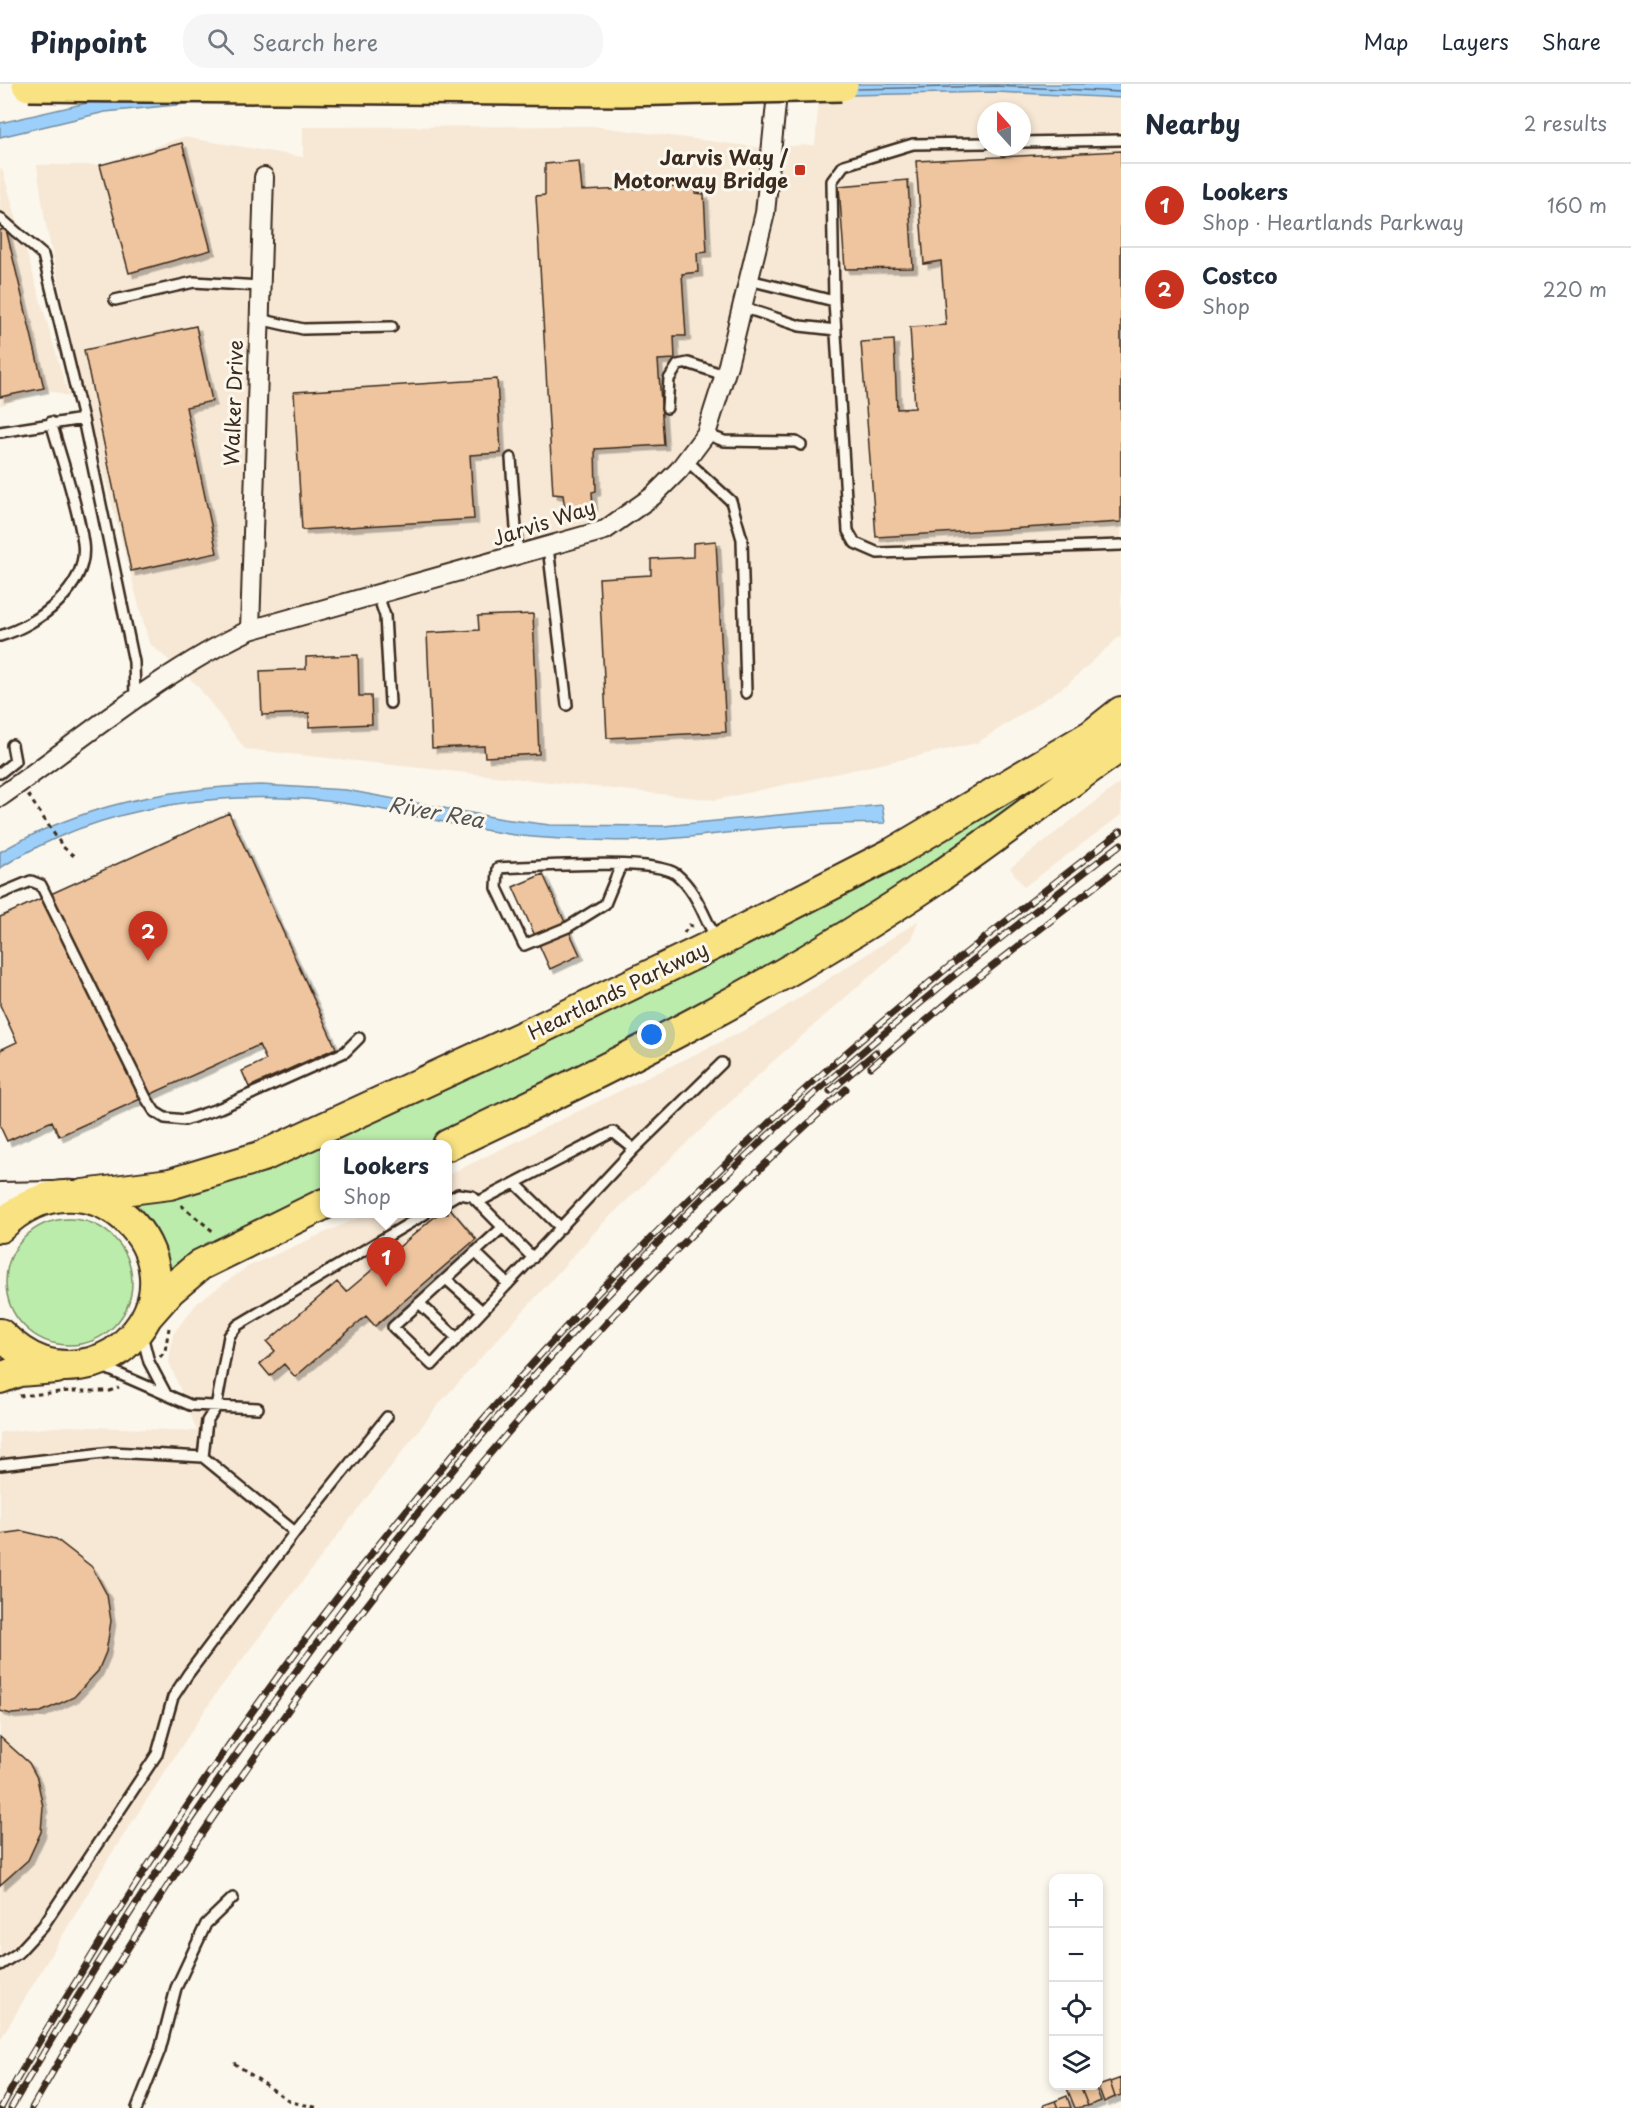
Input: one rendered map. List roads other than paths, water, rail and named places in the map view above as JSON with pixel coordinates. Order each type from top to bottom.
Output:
[{"type":"highway","points":[[29,84],[622,89],[841,84]]},
{"type":"main road","name":"Heartlands Parkway","points":[[0,1227],[22,1207],[70,1195],[170,1184],[263,1156],[537,1030],[716,937],[893,853],[1092,735],[1121,712]]},
{"type":"main road","points":[[452,1143],[564,1090],[750,994],[932,881],[1121,746]]},
{"type":"main road","points":[[0,1196],[70,1195],[103,1202],[123,1214],[145,1241],[153,1267],[154,1322]]},
{"type":"main road","points":[[5,1388],[20,1371],[84,1365],[123,1347],[154,1322],[170,1290],[200,1265],[320,1206]]},
{"type":"main road","points":[[0,1334],[18,1352],[43,1364],[84,1365]]},
{"type":"street","name":"Jarvis Way","points":[[0,797],[135,697],[211,649],[250,630],[605,530],[653,496],[706,434],[724,375],[765,213],[778,84]]},
{"type":"street","name":"Walker Drive","points":[[250,630],[264,177]]},
{"type":"lane","points":[[1031,142],[1121,140]]},
{"type":"lane","points":[[977,143],[913,144],[844,165],[836,173],[831,188],[834,301],[848,531],[855,543],[878,553],[1121,545]]},
{"type":"lane","points":[[0,218],[43,255],[83,418],[134,662],[135,697]]},
{"type":"lane","points":[[749,280],[834,301]]},
{"type":"lane","points":[[115,300],[194,282],[260,286]]},
{"type":"lane","points":[[742,307],[800,326],[836,330]]},
{"type":"lane","points":[[259,319],[303,329],[392,327]]},
{"type":"lane","points":[[667,408],[669,379],[678,365],[688,363],[724,375]]},
{"type":"lane","points":[[0,432],[83,418]]},
{"type":"lane","points":[[0,636],[34,621],[63,597],[81,566],[83,544],[51,422]]},
{"type":"lane","points":[[706,434],[724,441],[796,442],[801,445]]},
{"type":"lane","points":[[511,458],[518,556]]},
{"type":"lane","points":[[686,460],[730,501],[742,539],[746,693]]},
{"type":"lane","points":[[548,547],[567,705]]},
{"type":"lane","points":[[378,595],[385,616],[390,704]]},
{"type":"lane","points":[[0,773],[15,761],[12,745]]},
{"type":"lane","points":[[621,866],[605,904],[567,927],[524,945],[497,888],[498,868],[643,865],[674,872],[693,891],[716,937]]},
{"type":"lane","points":[[0,894],[31,881],[41,885],[146,1098],[155,1112],[165,1118],[185,1120],[220,1108],[345,1052],[359,1038]]},
{"type":"lane","points":[[503,1227],[393,1327],[432,1365],[634,1149],[722,1063]]},
{"type":"lane","points":[[478,1202],[613,1132],[634,1149]]},
{"type":"lane","points":[[515,1183],[561,1228]]},
{"type":"lane","points":[[452,1197],[458,1194],[472,1196],[533,1258]]},
{"type":"lane","points":[[203,1457],[207,1421],[216,1407],[229,1336],[238,1325],[418,1218]]},
{"type":"lane","points":[[475,1252],[508,1284]]},
{"type":"lane","points":[[446,1279],[482,1311]]},
{"type":"lane","points":[[419,1303],[457,1338]]},
{"type":"lane","points":[[154,1322],[148,1362],[166,1394]]},
{"type":"lane","points":[[84,1365],[127,1378],[190,1405],[258,1408]]},
{"type":"lane","points":[[0,1965],[18,1953],[43,1926],[157,1754],[173,1697],[188,1674],[295,1532],[387,1417]]},
{"type":"lane","points":[[0,1466],[112,1452],[203,1457],[295,1532]]},
{"type":"lane","points":[[137,2108],[160,2050],[181,1978],[206,1924],[233,1898]]},
{"type":"water","points":[[169,84],[1121,84],[1121,98],[996,92],[608,100],[343,99],[206,102],[105,112],[0,137],[0,123]]},
{"type":"water","name":"River Rea","points":[[261,785],[346,790],[503,819],[550,825],[663,826],[882,805],[885,823],[786,827],[637,841],[598,840],[521,836],[374,808],[304,799],[214,800],[168,805],[81,828],[39,846],[0,868],[0,852],[62,822],[94,811],[159,795]]},
{"type":"railway","points":[[1,2108],[39,2041],[153,1857],[231,1742],[312,1630],[398,1521],[487,1415],[580,1312],[676,1213],[817,1078],[902,1005],[1121,831]]},
{"type":"railway","points":[[11,2108],[89,1978],[171,1851],[256,1726],[346,1604],[440,1486],[538,1371],[641,1260],[748,1154],[793,1113],[931,995],[1121,844]]},
{"type":"railway","points":[[871,1067],[966,987],[1121,866]]},
{"type":"railway","points":[[830,1091],[876,1052]]},
{"type":"railway","points":[[32,2108],[168,1885],[241,1776],[397,1566],[480,1465],[656,1271],[750,1178],[846,1089]]},
{"type":"place","name":"Jarvis Way / Motorway Bridge","points":[[800,170]]},
{"type":"place","name":"Costco","points":[[148,961]]},
{"type":"place","name":"Lookers","points":[[386,1287]]}]
